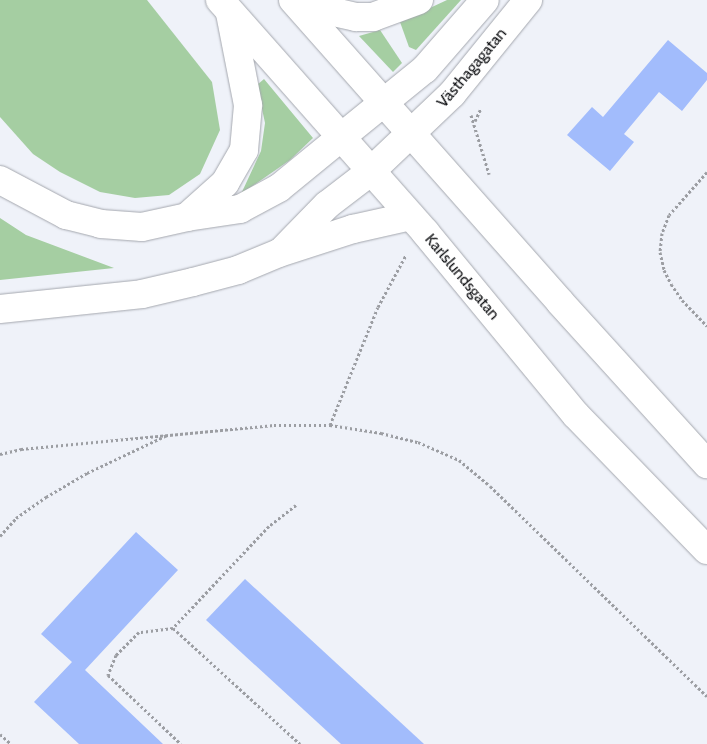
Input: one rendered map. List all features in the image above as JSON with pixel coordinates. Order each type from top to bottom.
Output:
[{"type":"main road","points":[[293,0],[412,133],[438,166],[707,464]]},
{"type":"main road","points":[[304,0],[334,12],[356,17],[373,17],[419,0]]},
{"type":"main road","points":[[0,180],[66,215],[101,224],[142,227],[187,216],[240,209],[279,188],[424,69],[484,0]]},
{"type":"main road","name":"Västhagagatan","points":[[279,253],[328,206],[370,172],[452,94],[528,0]]},
{"type":"main road","points":[[187,216],[225,183],[244,150],[248,106],[225,6]]},
{"type":"main road","name":"Karlslundsgatan","points":[[225,6],[370,172],[411,216],[576,415],[707,550]]},
{"type":"main road","points":[[0,309],[142,294],[238,270],[279,253],[353,229],[411,216]]},
{"type":"path","points":[[707,172],[670,215],[662,233],[660,252],[664,270],[671,284],[686,306],[707,326]]},
{"type":"path","points":[[330,425],[378,307]]},
{"type":"path","points":[[0,454],[21,449],[274,425],[330,425],[381,433],[418,442],[459,460],[490,486],[707,696]]},
{"type":"path","points":[[0,536],[16,518],[46,496],[87,473],[171,434]]},
{"type":"path","points":[[181,744],[108,675],[116,655],[139,632],[173,628],[269,526],[296,505]]},
{"type":"path","points":[[173,628],[300,744]]},
{"type":"path","points":[[0,734],[11,744]]},
{"type":"green space","points":[[0,0],[147,0],[212,82],[220,130],[200,174],[169,195],[135,198],[100,192],[60,172],[33,154],[0,117]]},
{"type":"green space","points":[[447,0],[461,0],[416,50],[409,47],[400,22]]},
{"type":"green space","points":[[380,30],[402,63],[393,72],[359,36]]},
{"type":"green space","points":[[264,79],[313,138],[290,160],[241,194],[261,151],[265,123],[257,85]]},
{"type":"green space","points":[[0,218],[26,235],[114,268],[0,280]]},
{"type":"building","points":[[668,40],[707,73],[707,80],[682,111],[659,92],[624,134],[634,142],[610,171],[567,135],[592,107],[603,117]]},
{"type":"building","points":[[136,532],[178,570],[85,670],[163,744],[79,744],[34,702],[72,662],[41,634]]},
{"type":"building","points":[[245,579],[424,744],[341,744],[206,620]]}]
